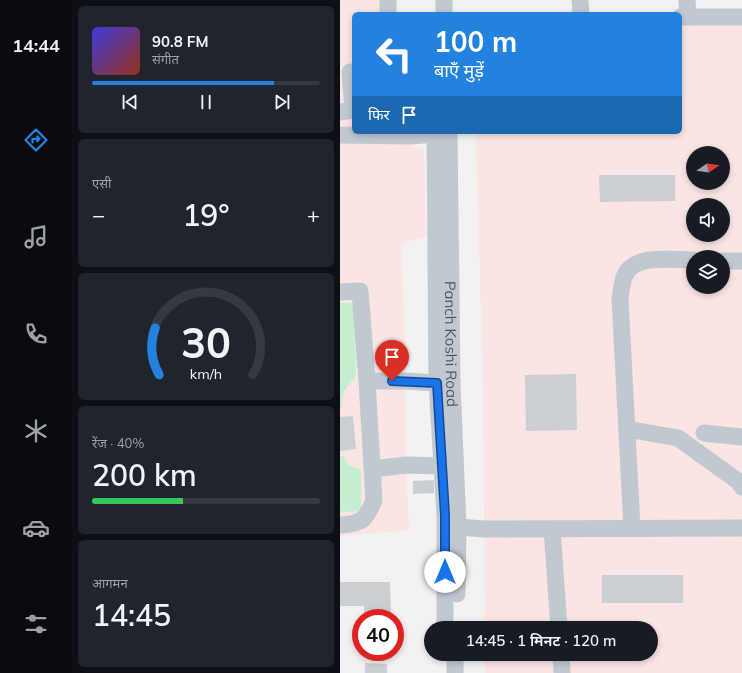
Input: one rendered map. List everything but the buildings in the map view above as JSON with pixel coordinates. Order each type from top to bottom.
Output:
[{"type":"street","points":[[388,0],[388,12]]},
{"type":"street","points":[[434,0],[434,12]]},
{"type":"street","points":[[444,0],[444,12]]},
{"type":"street","points":[[580,0],[581,12]]},
{"type":"street","points":[[687,0],[684,17],[742,17]]},
{"type":"street","points":[[348,72],[352,102]]},
{"type":"street","points":[[340,112],[352,110]]},
{"type":"street","points":[[340,135],[411,136],[432,134]]},
{"type":"street","name":"Panch Koshi Road","points":[[442,134],[445,382],[458,528],[456,621]]},
{"type":"street","points":[[632,528],[620,299],[624,277],[632,265],[649,260],[686,260]]},
{"type":"street","points":[[730,261],[742,261]]},
{"type":"street","points":[[340,292],[360,291],[374,500],[369,513],[360,522],[340,525]]},
{"type":"street","points":[[367,381],[445,382],[442,466],[445,515],[445,621]]},
{"type":"street","points":[[627,429],[678,438],[738,481],[742,487]]},
{"type":"street","points":[[704,433],[742,437]]},
{"type":"street","points":[[372,469],[406,465],[442,466]]},
{"type":"street","points":[[458,528],[742,528]]},
{"type":"street","points":[[552,529],[559,621]]},
{"type":"street","points":[[445,661],[445,673]]},
{"type":"street","points":[[455,661],[455,673]]},
{"type":"street","points":[[561,661],[562,673]]},
{"type":"shaded area","points":[[340,0],[395,0],[395,12],[352,12],[352,134],[411,134],[412,148],[424,147],[426,236],[401,244],[409,530],[340,536]]},
{"type":"shaded area","points":[[742,23],[742,673],[485,673],[485,661],[658,661],[658,621],[485,621],[483,388],[476,134],[682,134],[682,25]]},
{"type":"green space","points":[[340,303],[354,303],[356,376],[344,391],[341,408],[340,408]]},
{"type":"green space","points":[[340,456],[344,456],[348,465],[361,470],[361,511],[340,512]]},
{"type":"route","points":[[392,381],[437,383],[445,515],[445,572]]}]
